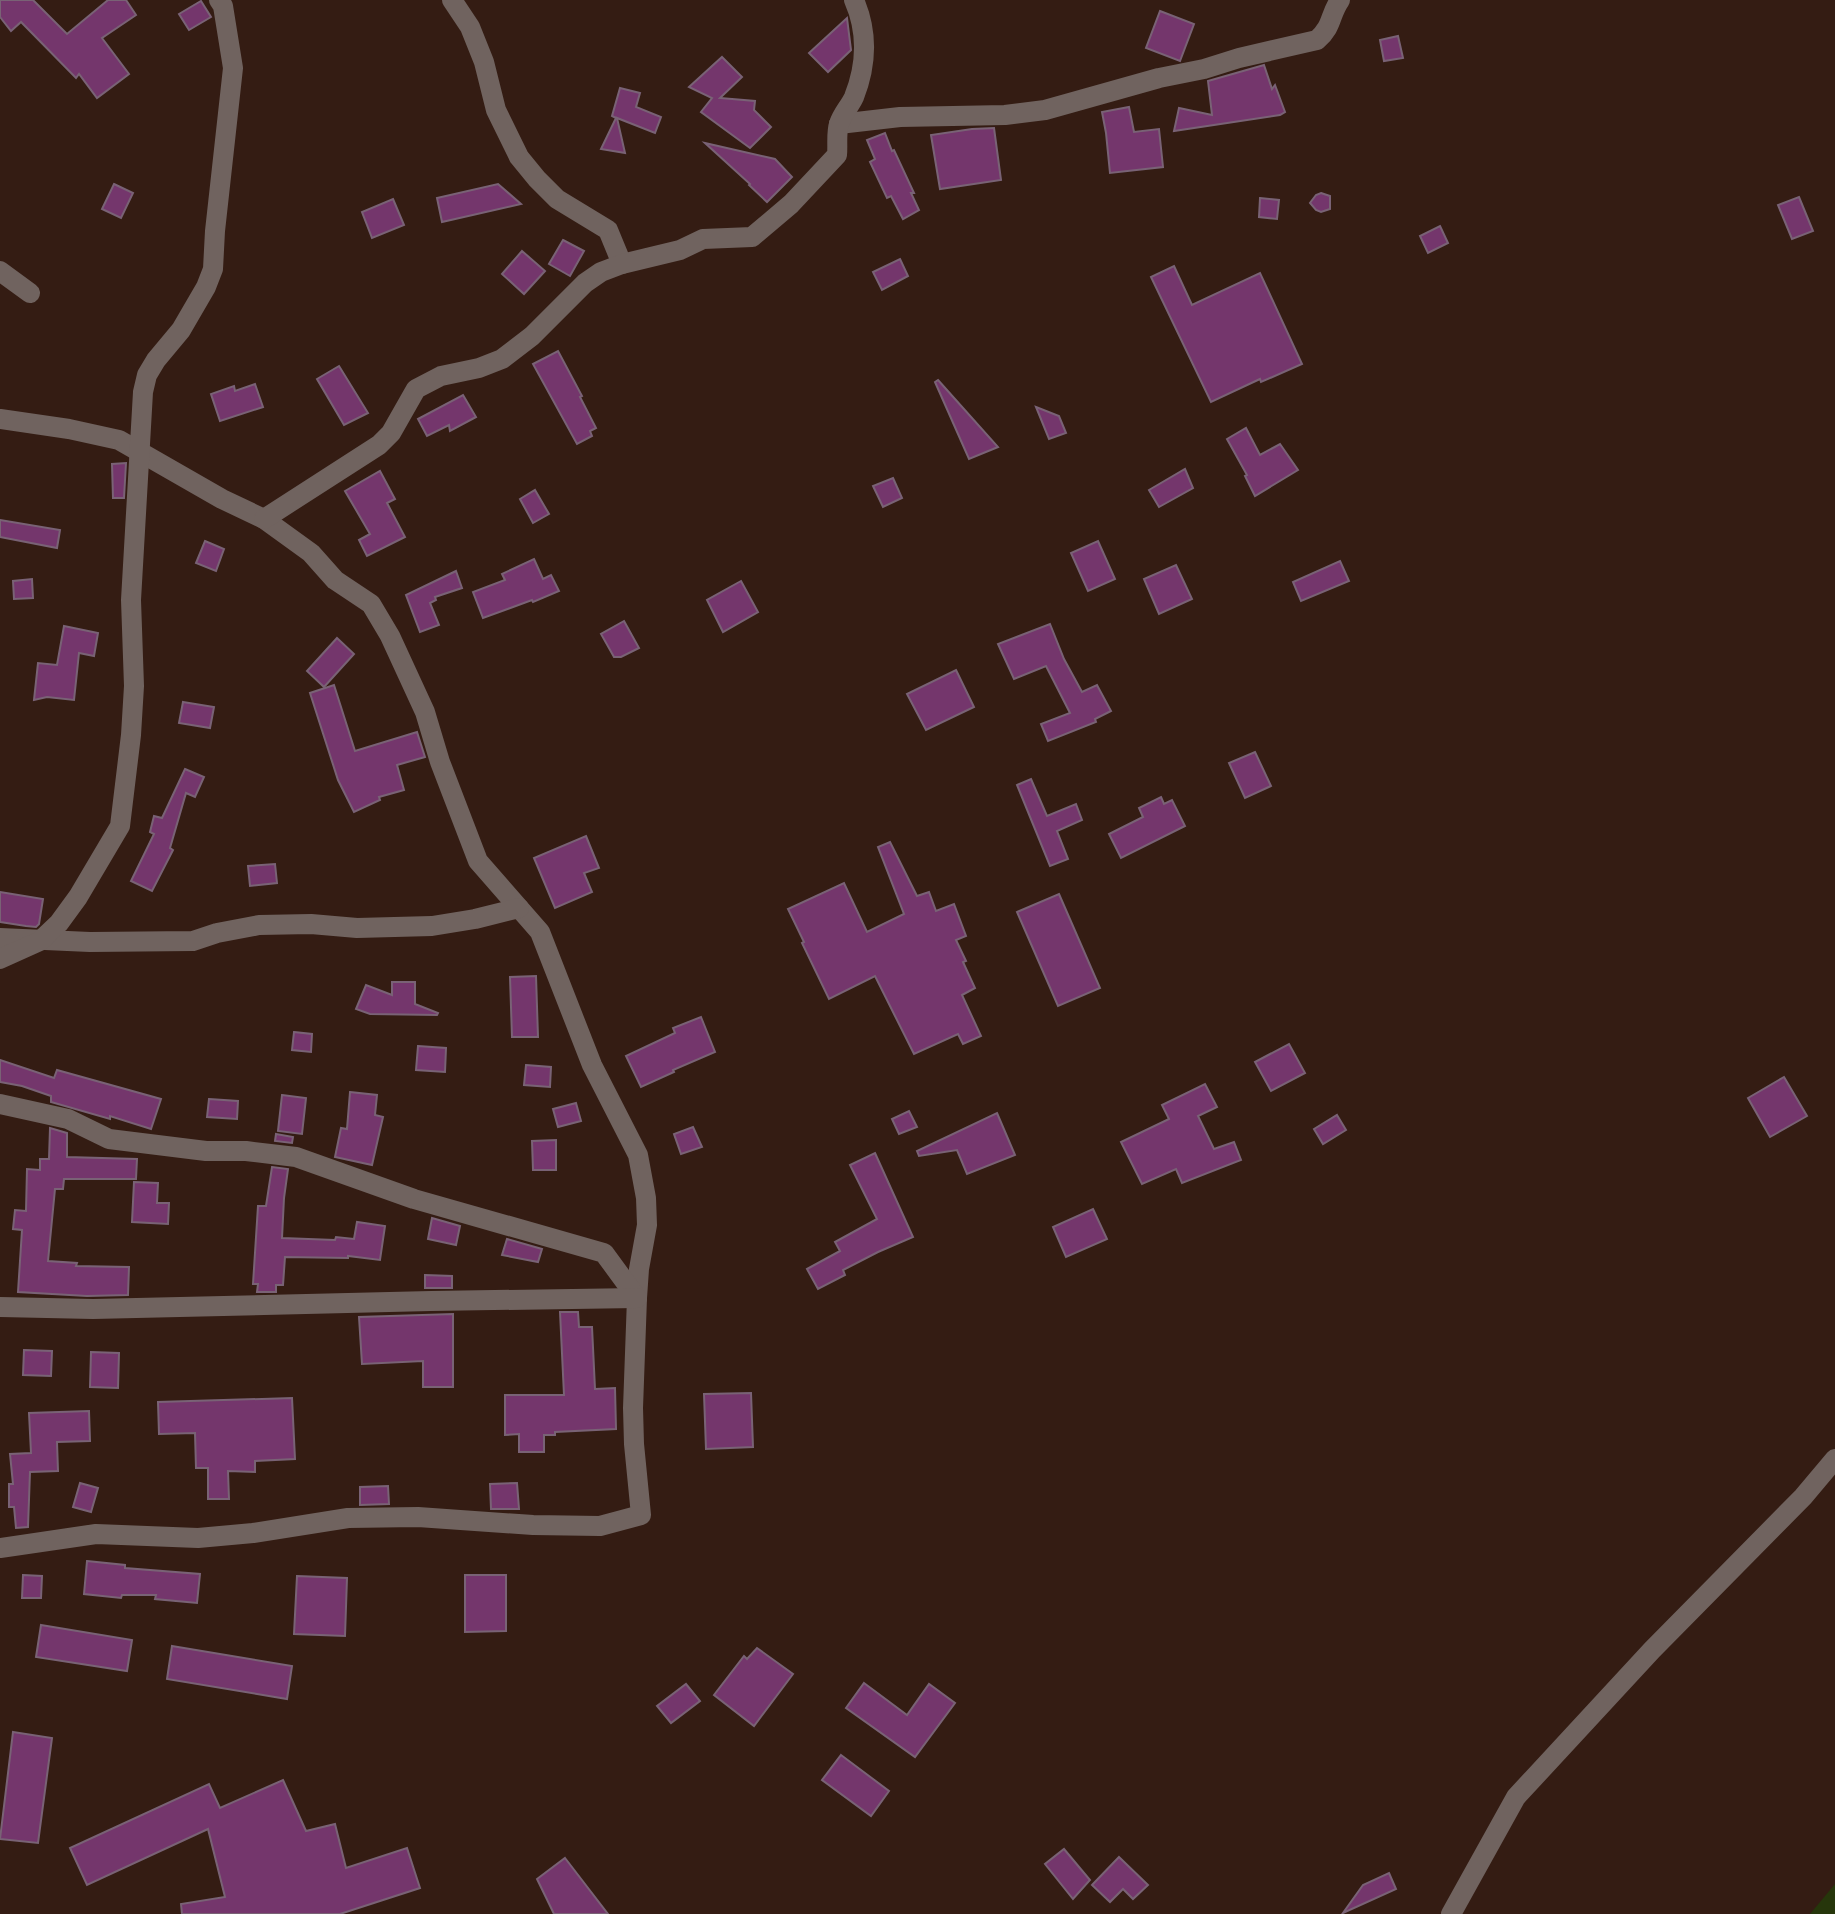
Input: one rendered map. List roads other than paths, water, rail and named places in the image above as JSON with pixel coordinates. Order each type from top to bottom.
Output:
[{"type":"street","points":[[0,959],[40,941],[59,923],[120,826],[134,686],[131,600],[140,426],[147,375],[181,330],[213,269],[233,68],[223,6],[219,0]]},
{"type":"street","points":[[452,0],[470,27],[484,62],[496,110],[519,157],[557,199],[608,230],[622,264]]},
{"type":"street","points":[[264,519],[379,445],[391,433],[416,389],[441,376],[479,368],[502,359],[532,336],[585,283],[601,272],[680,250],[703,239],[752,237],[791,204],[837,155],[839,124],[853,98],[865,52],[864,31],[854,0]]},
{"type":"street","points":[[839,124],[900,117],[1005,115],[1045,110],[1159,78],[1317,40],[1327,31],[1333,10],[1340,0]]},
{"type":"street","points":[[0,271],[30,293]]},
{"type":"street","points":[[0,419],[119,440],[207,491],[264,519],[311,553],[335,580],[371,604],[390,636],[425,712],[440,762],[478,861],[540,932],[592,1065],[638,1155],[646,1198],[647,1225],[639,1269],[633,1408],[641,1515],[600,1526],[418,1517],[348,1518],[198,1538],[96,1534],[0,1548]]},
{"type":"street","points":[[0,938],[193,941],[259,925],[311,924],[357,928],[432,926],[519,908]]},
{"type":"street","points":[[0,1104],[68,1119],[109,1139],[206,1151],[246,1151],[296,1157],[414,1199],[604,1253],[637,1298]]},
{"type":"street","points":[[0,1307],[108,1309],[637,1298]]},
{"type":"street","points":[[1451,1914],[1516,1797],[1652,1650],[1803,1497],[1835,1459]]}]
